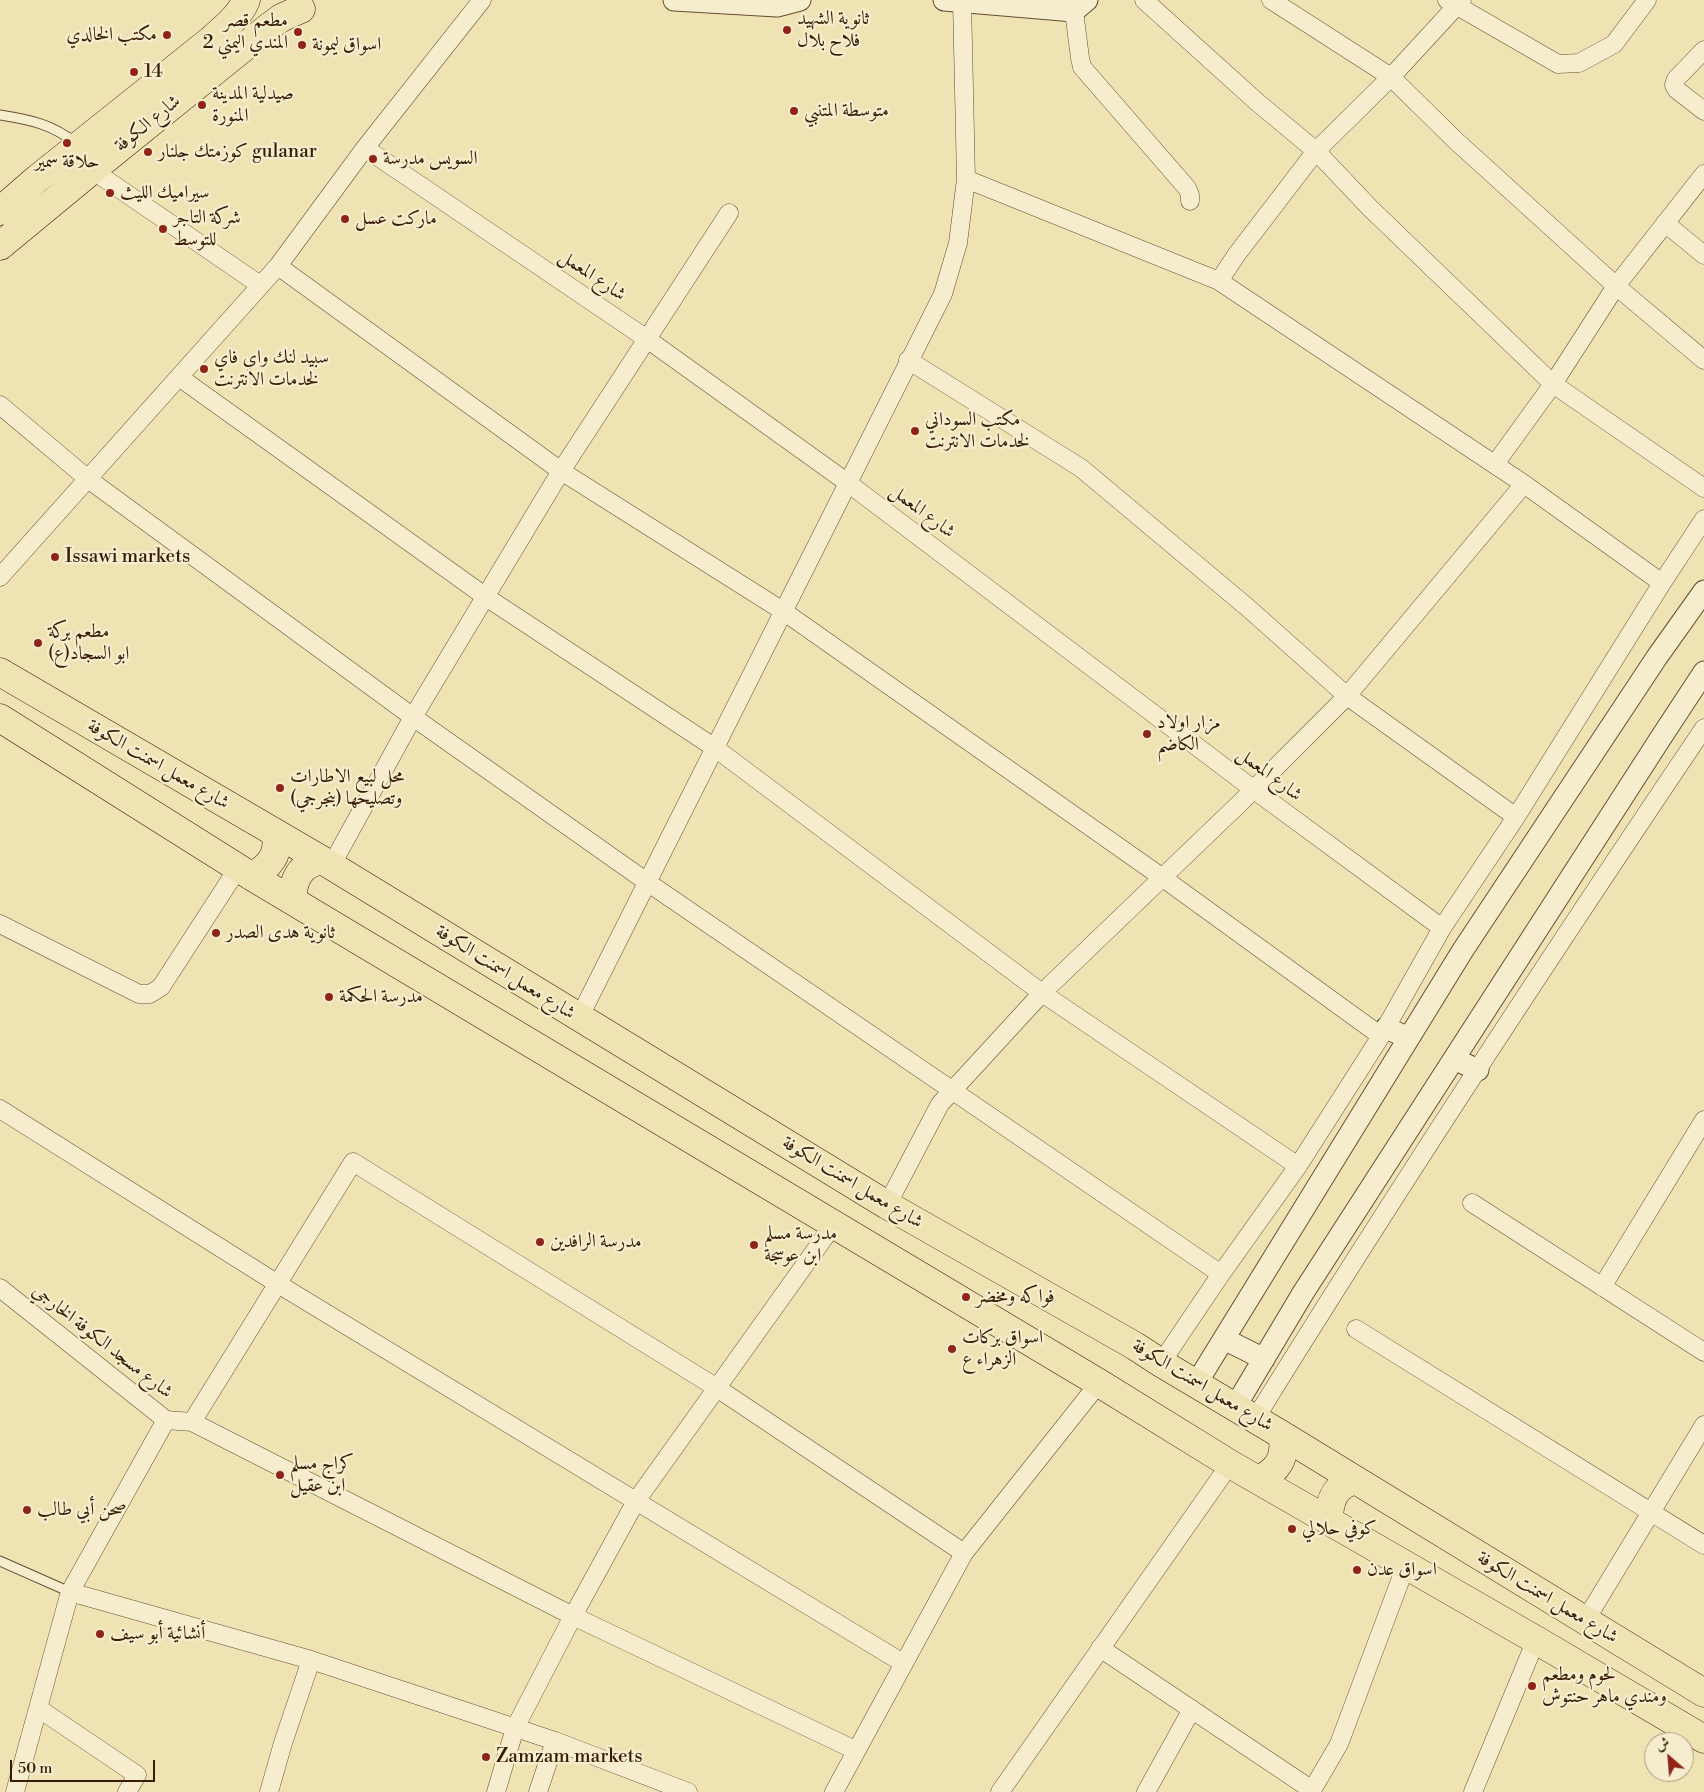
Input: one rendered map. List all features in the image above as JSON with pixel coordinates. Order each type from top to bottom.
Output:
[{"type":"main road","points":[[211,40],[222,19],[220,0]]},
{"type":"main road","name":"شارع الكوفة","points":[[0,211],[38,178],[211,40],[240,12],[246,0]]},
{"type":"main road","points":[[259,0],[281,10],[311,5]]},
{"type":"main road","name":"شارع الكوفة","points":[[0,246],[270,27],[282,18],[311,5]]},
{"type":"main road","name":"شارع معمل اسمنت الكوفة","points":[[0,672],[326,863],[887,1205],[1136,1346],[1704,1694]]},
{"type":"main road","points":[[0,718],[292,901],[834,1224],[1230,1464],[1704,1739]]},
{"type":"main road","points":[[245,872],[262,871],[269,865],[277,848],[275,833]]},
{"type":"main road","points":[[292,901],[292,888],[300,871],[307,865],[326,863]]},
{"type":"main road","points":[[1258,1480],[1268,1476],[1280,1462],[1284,1453],[1282,1435]]},
{"type":"main road","points":[[1328,1521],[1331,1498],[1336,1490],[1344,1484],[1355,1480]]},
{"type":"street","points":[[0,577],[278,266],[365,148],[482,0]]},
{"type":"street","points":[[674,0],[778,3],[800,0]]},
{"type":"street","points":[[944,0],[1080,6],[1080,58],[1082,67],[1187,188],[1190,201]]},
{"type":"street","points":[[579,1018],[908,360],[943,294],[958,243],[966,179],[962,0]]},
{"type":"street","points":[[1144,0],[1257,102],[1316,151],[1370,208],[1553,384],[1704,488]]},
{"type":"street","points":[[1272,0],[1391,77],[1455,140],[1616,286],[1704,360]]},
{"type":"street","points":[[1219,281],[1237,254],[1316,151],[1391,77],[1455,2],[1558,64],[1579,63],[1614,44],[1647,0]]},
{"type":"street","points":[[1704,50],[1676,79],[1674,85],[1677,90],[1704,111]]},
{"type":"street","name":"شارع المعمل","points":[[365,148],[647,338],[848,483],[1253,790],[1442,928]]},
{"type":"street","points":[[92,170],[260,285]]},
{"type":"street","points":[[1495,464],[1553,384],[1616,286],[1704,174]]},
{"type":"street","points":[[966,179],[1219,281],[1495,464],[1662,584]]},
{"type":"street","points":[[326,863],[561,471],[729,213]]},
{"type":"street","points":[[1665,223],[1704,255]]},
{"type":"street","points":[[278,266],[561,471],[783,611],[1384,1032],[1409,1038]]},
{"type":"street","points":[[908,360],[1081,468],[1247,607],[1347,696],[1516,817]]},
{"type":"street","points":[[179,377],[486,597],[714,748],[1042,993],[1298,1166]]},
{"type":"street","points":[[0,405],[88,479],[413,717],[647,882],[1221,1274]]},
{"type":"street","points":[[887,1205],[940,1104],[1042,993],[1163,878],[1347,696],[1524,484]]},
{"type":"street","points":[[1161,1363],[1221,1274],[1298,1166],[1384,1032],[1442,928],[1516,817],[1704,519]]},
{"type":"street","points":[[1196,1384],[1462,950],[1657,657],[1704,591]]},
{"type":"street","points":[[1245,1413],[1264,1359],[1303,1294],[1704,672]]},
{"type":"street","points":[[1245,1413],[1323,1308],[1602,879],[1704,728]]},
{"type":"street","points":[[0,924],[139,994],[150,994],[161,987],[245,872]]},
{"type":"street","points":[[1454,1059],[1478,1070]]},
{"type":"street","points":[[0,1109],[278,1284],[904,1663]]},
{"type":"street","points":[[1602,1287],[1704,1120]]},
{"type":"street","points":[[192,1422],[353,1162],[717,1388],[964,1553]]},
{"type":"street","points":[[1472,1203],[1704,1352]]},
{"type":"street","points":[[496,1792],[515,1728],[573,1616],[636,1501],[834,1224]]},
{"type":"street","name":"شارع مسجد الكوفة الخارجي","points":[[0,1288],[166,1420],[70,1592],[14,1792]]},
{"type":"street","points":[[1356,1329],[1704,1545]]},
{"type":"street","points":[[1224,1338],[1264,1359]]},
{"type":"street","points":[[834,1792],[964,1553],[1099,1384]]},
{"type":"street","points":[[166,1420],[192,1422],[573,1616],[856,1750]]},
{"type":"street","points":[[1585,1621],[1704,1425]]},
{"type":"street","points":[[1000,1792],[1230,1464]]},
{"type":"street","points":[[1100,1648],[1312,1791],[1339,1744],[1406,1565]]},
{"type":"street","points":[[70,1592],[311,1660],[555,1741],[688,1792]]},
{"type":"street","points":[[1473,1792],[1536,1640]]},
{"type":"street","points":[[269,1792],[283,1743],[311,1660]]},
{"type":"street","points":[[38,1708],[137,1775],[127,1792]]},
{"type":"street","points":[[1146,1792],[1192,1709]]},
{"type":"street","points":[[538,1792],[555,1741]]},
{"type":"lane","points":[[0,115],[47,125],[63,132],[79,145]]},
{"type":"lane","points":[[0,1561],[70,1592]]},
{"type":"place","name":"ثانوية الشهيد فلاح بلال","points":[[787,30]]},
{"type":"place","name":"مطعم قصر المندي اليمني 2","points":[[298,32]]},
{"type":"place","name":"مكتب الخالدي","points":[[167,35]]},
{"type":"place","name":"اسواق ليمونة","points":[[302,45]]},
{"type":"place","name":"14","points":[[134,72]]},
{"type":"place","name":"صيدلية المدينة المنورة","points":[[202,105]]},
{"type":"place","name":"متوسطة المتنبي","points":[[794,111]]},
{"type":"place","name":"حلاقة سمير","points":[[67,143]]},
{"type":"place","name":"كوزمتك جلنار gulanar","points":[[148,152]]},
{"type":"place","name":"السويس مدرسة","points":[[373,159]]},
{"type":"place","name":"سيراميك الليث","points":[[110,193]]},
{"type":"place","name":"ماركت عسل","points":[[345,219]]},
{"type":"place","name":"شركة التاجر للتوسط","points":[[163,229]]},
{"type":"place","name":"سبيد لنك واي فاي لخدمات الانترنت","points":[[204,369]]},
{"type":"place","name":"مكتب السوداني لخدمات الانترنت","points":[[915,431]]},
{"type":"place","name":"Issawi markets","points":[[55,557]]},
{"type":"place","name":"مطعم بركة ابو السجاد(ع)","points":[[38,643]]},
{"type":"place","name":"مزار اولاد الكاضم","points":[[1147,734]]},
{"type":"place","name":"محل لبيع الاطارات وتصليحها (بنجرجي)","points":[[280,788]]},
{"type":"place","name":"ثانوية هدى الصدر","points":[[216,933]]},
{"type":"place","name":"مدرسة الحكمة","points":[[329,997]]},
{"type":"place","name":"مدرسة الرافدين","points":[[540,1242]]},
{"type":"place","name":"مدرسة مسلم ابن عوسجة","points":[[754,1245]]},
{"type":"place","name":"فواكه ومخضر","points":[[966,1297]]},
{"type":"place","name":"اسواق بركات الزهراء ع","points":[[952,1349]]},
{"type":"place","name":"كراج مسلم ابن عقيل","points":[[280,1475]]},
{"type":"place","name":"صحن أبي طالب","points":[[27,1510]]},
{"type":"place","name":"كوفي حلالي","points":[[1292,1529]]},
{"type":"place","name":"اسواق عدن","points":[[1357,1570]]},
{"type":"place","name":"أنشائية أبو سيف","points":[[100,1634]]},
{"type":"place","name":"لحوم ومطعم ومندي ماهر حنتوش","points":[[1532,1686]]},
{"type":"place","name":"Zamzam markets","points":[[486,1757]]}]
